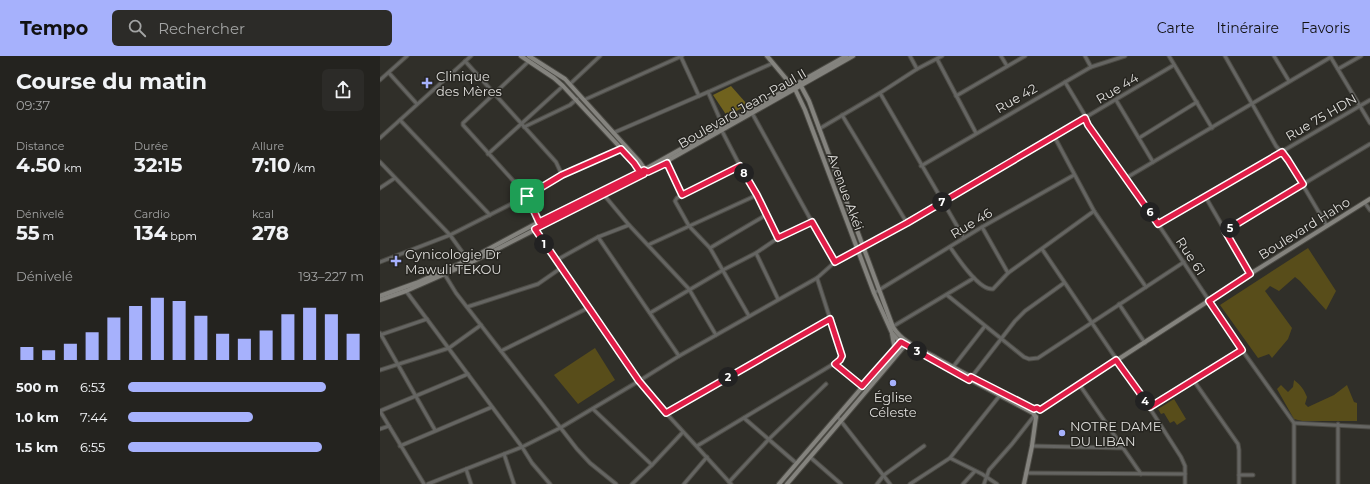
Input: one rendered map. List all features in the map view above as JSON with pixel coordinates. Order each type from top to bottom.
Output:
[{"type":"main road","points":[[521,56],[554,78],[563,86],[637,162],[643,172]]},
{"type":"main road","name":"Avenue Akéi","points":[[767,56],[796,87],[856,249],[892,333],[904,342],[970,379]]},
{"type":"main road","name":"Boulevard Jean-Paul II","points":[[380,296],[416,283],[468,260],[539,222],[643,172],[667,163],[846,56]]},
{"type":"main road","name":"Boulevard Jean-Paul II","points":[[380,300],[445,275],[604,195],[724,126],[853,56]]},
{"type":"main road","points":[[532,57],[557,73],[570,84],[613,133],[623,148]]},
{"type":"main road","points":[[796,87],[809,101],[891,328],[904,342],[953,367],[970,379],[1001,394],[1034,414],[1040,415],[1040,410],[1037,408],[1034,414],[1032,446],[1024,484]]},
{"type":"main road","points":[[637,162],[643,172]]},
{"type":"main road","name":"Boulevard Haho","points":[[1040,410],[1250,274],[1370,199]]},
{"type":"main road","points":[[892,333],[895,350]]},
{"type":"main road","points":[[779,484],[862,386],[904,342]]},
{"type":"main road","points":[[787,484],[842,421],[852,406],[904,342]]},
{"type":"street","points":[[380,80],[407,56]]},
{"type":"street","points":[[380,138],[471,56]]},
{"type":"street","points":[[570,84],[600,56]]},
{"type":"street","points":[[584,100],[682,56],[699,96]]},
{"type":"street","points":[[910,56],[917,69]]},
{"type":"street","points":[[819,129],[917,69],[942,56]]},
{"type":"street","points":[[1001,56],[1007,66]]},
{"type":"street","points":[[956,96],[1025,56]]},
{"type":"street","points":[[1085,56],[1091,67]]},
{"type":"street","name":"Rue 42","points":[[921,166],[1091,67],[1125,56]]},
{"type":"street","points":[[1169,56],[1212,128]]},
{"type":"street","points":[[1225,56],[1276,146],[1288,160],[1327,226]]},
{"type":"street","points":[[1274,56],[1290,82]]},
{"type":"street","points":[[1338,69],[1361,56]]},
{"type":"street","points":[[1126,178],[1252,105],[1330,57],[1370,123]]},
{"type":"street","points":[[937,59],[976,133]]},
{"type":"street","points":[[465,61],[556,162],[562,175]]},
{"type":"street","points":[[528,62],[463,123],[463,125],[527,196],[539,222]]},
{"type":"street","points":[[613,133],[773,63]]},
{"type":"street","name":"Rue 44","points":[[856,249],[862,248],[907,223],[1174,65]]},
{"type":"street","points":[[388,73],[417,104]]},
{"type":"street","name":"Rue 61","points":[[1065,82],[1088,125],[1158,224],[1242,350],[1294,423]]},
{"type":"street","points":[[488,154],[523,125],[563,86]]},
{"type":"street","points":[[708,92],[724,126]]},
{"type":"street","points":[[880,93],[964,238]]},
{"type":"street","points":[[523,125],[570,105],[576,99]]},
{"type":"street","points":[[1116,100],[1153,162]]},
{"type":"street","name":"Rue 75 HDN","points":[[1158,224],[1370,100]]},
{"type":"street","points":[[1139,138],[1197,102]]},
{"type":"street","points":[[752,113],[835,262]]},
{"type":"street","points":[[842,115],[907,223]]},
{"type":"street","points":[[400,120],[490,215]]},
{"type":"street","points":[[722,131],[757,195],[778,238]]},
{"type":"street","points":[[1054,136],[1094,211],[1146,286]]},
{"type":"street","points":[[1225,231],[1370,144]]},
{"type":"street","points":[[380,261],[450,235],[527,196],[562,175],[623,148]]},
{"type":"street","points":[[380,162],[450,235],[468,260]]},
{"type":"street","points":[[667,163],[682,195]]},
{"type":"street","points":[[740,166],[682,195],[676,199],[675,203],[689,226],[710,248],[749,316]]},
{"type":"street","name":"Rue 46","points":[[874,293],[982,227],[1074,175]]},
{"type":"street","points":[[380,188],[395,178]]},
{"type":"street","points":[[604,195],[629,225],[689,290],[716,335]]},
{"type":"street","points":[[648,245],[757,195]]},
{"type":"street","points":[[1205,196],[1250,274]]},
{"type":"street","points":[[1365,202],[1370,210]]},
{"type":"street","points":[[950,247],[961,264],[974,278],[990,289],[995,287],[1008,272],[1094,211]]},
{"type":"street","points":[[710,248],[766,214]]},
{"type":"street","points":[[650,313],[723,270],[756,253],[778,238],[812,222]]},
{"type":"street","points":[[556,261],[598,238],[629,225]]},
{"type":"street","points":[[982,227],[1008,272]]},
{"type":"street","points":[[535,229],[639,381],[730,483],[769,438],[826,384]]},
{"type":"street","points":[[598,238],[679,356]]},
{"type":"street","points":[[428,484],[522,447],[560,428],[679,356],[817,278],[835,262],[856,249]]},
{"type":"street","points":[[1042,249],[1116,360],[1150,407],[1181,457],[1185,466],[1185,484]]},
{"type":"street","points":[[756,253],[778,299]]},
{"type":"street","points":[[948,295],[1024,357],[1034,359],[1038,358],[1184,262]]},
{"type":"street","points":[[467,307],[538,284],[561,268]]},
{"type":"street","points":[[445,275],[467,307],[560,428],[590,463],[616,484]]},
{"type":"street","points":[[697,446],[840,360],[842,356],[817,278]]},
{"type":"street","points":[[891,328],[974,278]]},
{"type":"street","points":[[970,379],[1025,311],[1064,283]]},
{"type":"street","points":[[406,291],[522,447],[532,463],[550,484]]},
{"type":"street","points":[[1119,304],[1145,342]]},
{"type":"street","points":[[501,351],[588,308]]},
{"type":"street","points":[[428,319],[380,334],[435,430]]},
{"type":"street","points":[[666,413],[830,319]]},
{"type":"street","points":[[380,370],[449,348],[481,325]]},
{"type":"street","points":[[953,367],[985,326]]},
{"type":"street","points":[[1150,407],[1242,350]]},
{"type":"street","points":[[835,364],[862,386]]},
{"type":"street","points":[[424,484],[380,411],[468,374]]},
{"type":"street","points":[[1194,380],[1238,444],[1239,484]]},
{"type":"street","points":[[1079,384],[1141,474]]},
{"type":"street","points":[[910,484],[950,458],[1001,394]]},
{"type":"street","points":[[400,446],[492,407]]},
{"type":"street","points":[[593,409],[652,465]]},
{"type":"street","points":[[984,484],[989,470],[1012,444],[1034,414]]},
{"type":"street","points":[[837,416],[890,484]]},
{"type":"street","points":[[744,418],[769,438],[796,463]]},
{"type":"street","points":[[1294,484],[1294,423],[1338,424],[1370,427]]},
{"type":"street","points":[[1338,424],[1338,484]]},
{"type":"street","points":[[380,429],[389,426]]},
{"type":"street","points":[[632,484],[683,432]]},
{"type":"street","points":[[877,484],[884,475],[924,446]]},
{"type":"street","points":[[1032,446],[1123,448]]},
{"type":"street","points":[[504,454],[514,484]]},
{"type":"street","points":[[684,484],[707,457]]},
{"type":"street","points":[[810,457],[842,484]]},
{"type":"street","points":[[950,458],[975,470],[997,484]]},
{"type":"street","points":[[466,469],[471,484]]},
{"type":"street","points":[[963,484],[975,470]]},
{"type":"street","points":[[1026,473],[1185,474]]},
{"type":"street","points":[[1239,475],[1254,475]]},
{"type":"shaded area","points":[[731,86],[746,103],[744,107],[727,116],[713,95]]},
{"type":"shaded area","points":[[1308,248],[1336,291],[1326,310],[1295,277],[1279,291],[1270,286],[1265,291],[1292,328],[1288,339],[1272,358],[1269,354],[1258,358],[1220,305]]},
{"type":"shaded area","points":[[595,348],[615,380],[578,404],[554,375]]},
{"type":"shaded area","points":[[1294,380],[1305,392],[1307,397],[1305,404],[1308,407],[1334,395],[1347,385],[1354,402],[1357,403],[1357,421],[1302,421],[1294,419],[1277,389],[1281,385],[1288,392],[1293,387]]},
{"type":"shaded area","points":[[1174,399],[1186,419],[1177,425],[1174,421],[1170,423],[1164,413],[1161,414],[1158,409]]},
{"type":"place","name":"Clinique des Mères","points":[[427,83]]},
{"type":"place","name":"Gynicologie Dr Mawuli TEKOU","points":[[396,261]]},
{"type":"place","name":"Église Céleste","points":[[893,383]]},
{"type":"place","name":"NOTRE DAME DU LIBAN","points":[[1062,433]]},
{"type":"route","points":[[527,196],[539,222],[640,172],[644,170],[648,172],[667,163],[682,195],[740,166],[757,195],[778,238],[812,222],[835,262],[856,249],[862,248],[907,223],[1085,118],[1088,125],[1158,224],[1282,152],[1303,184],[1225,231],[1250,274],[1209,301],[1242,350],[1150,407],[1116,360],[1040,410],[1037,408],[1034,409],[971,377],[969,380],[901,342],[862,386],[835,364],[842,356],[830,319],[666,413],[639,381],[535,229],[644,174],[640,172],[621,149],[562,175],[527,196]]}]
